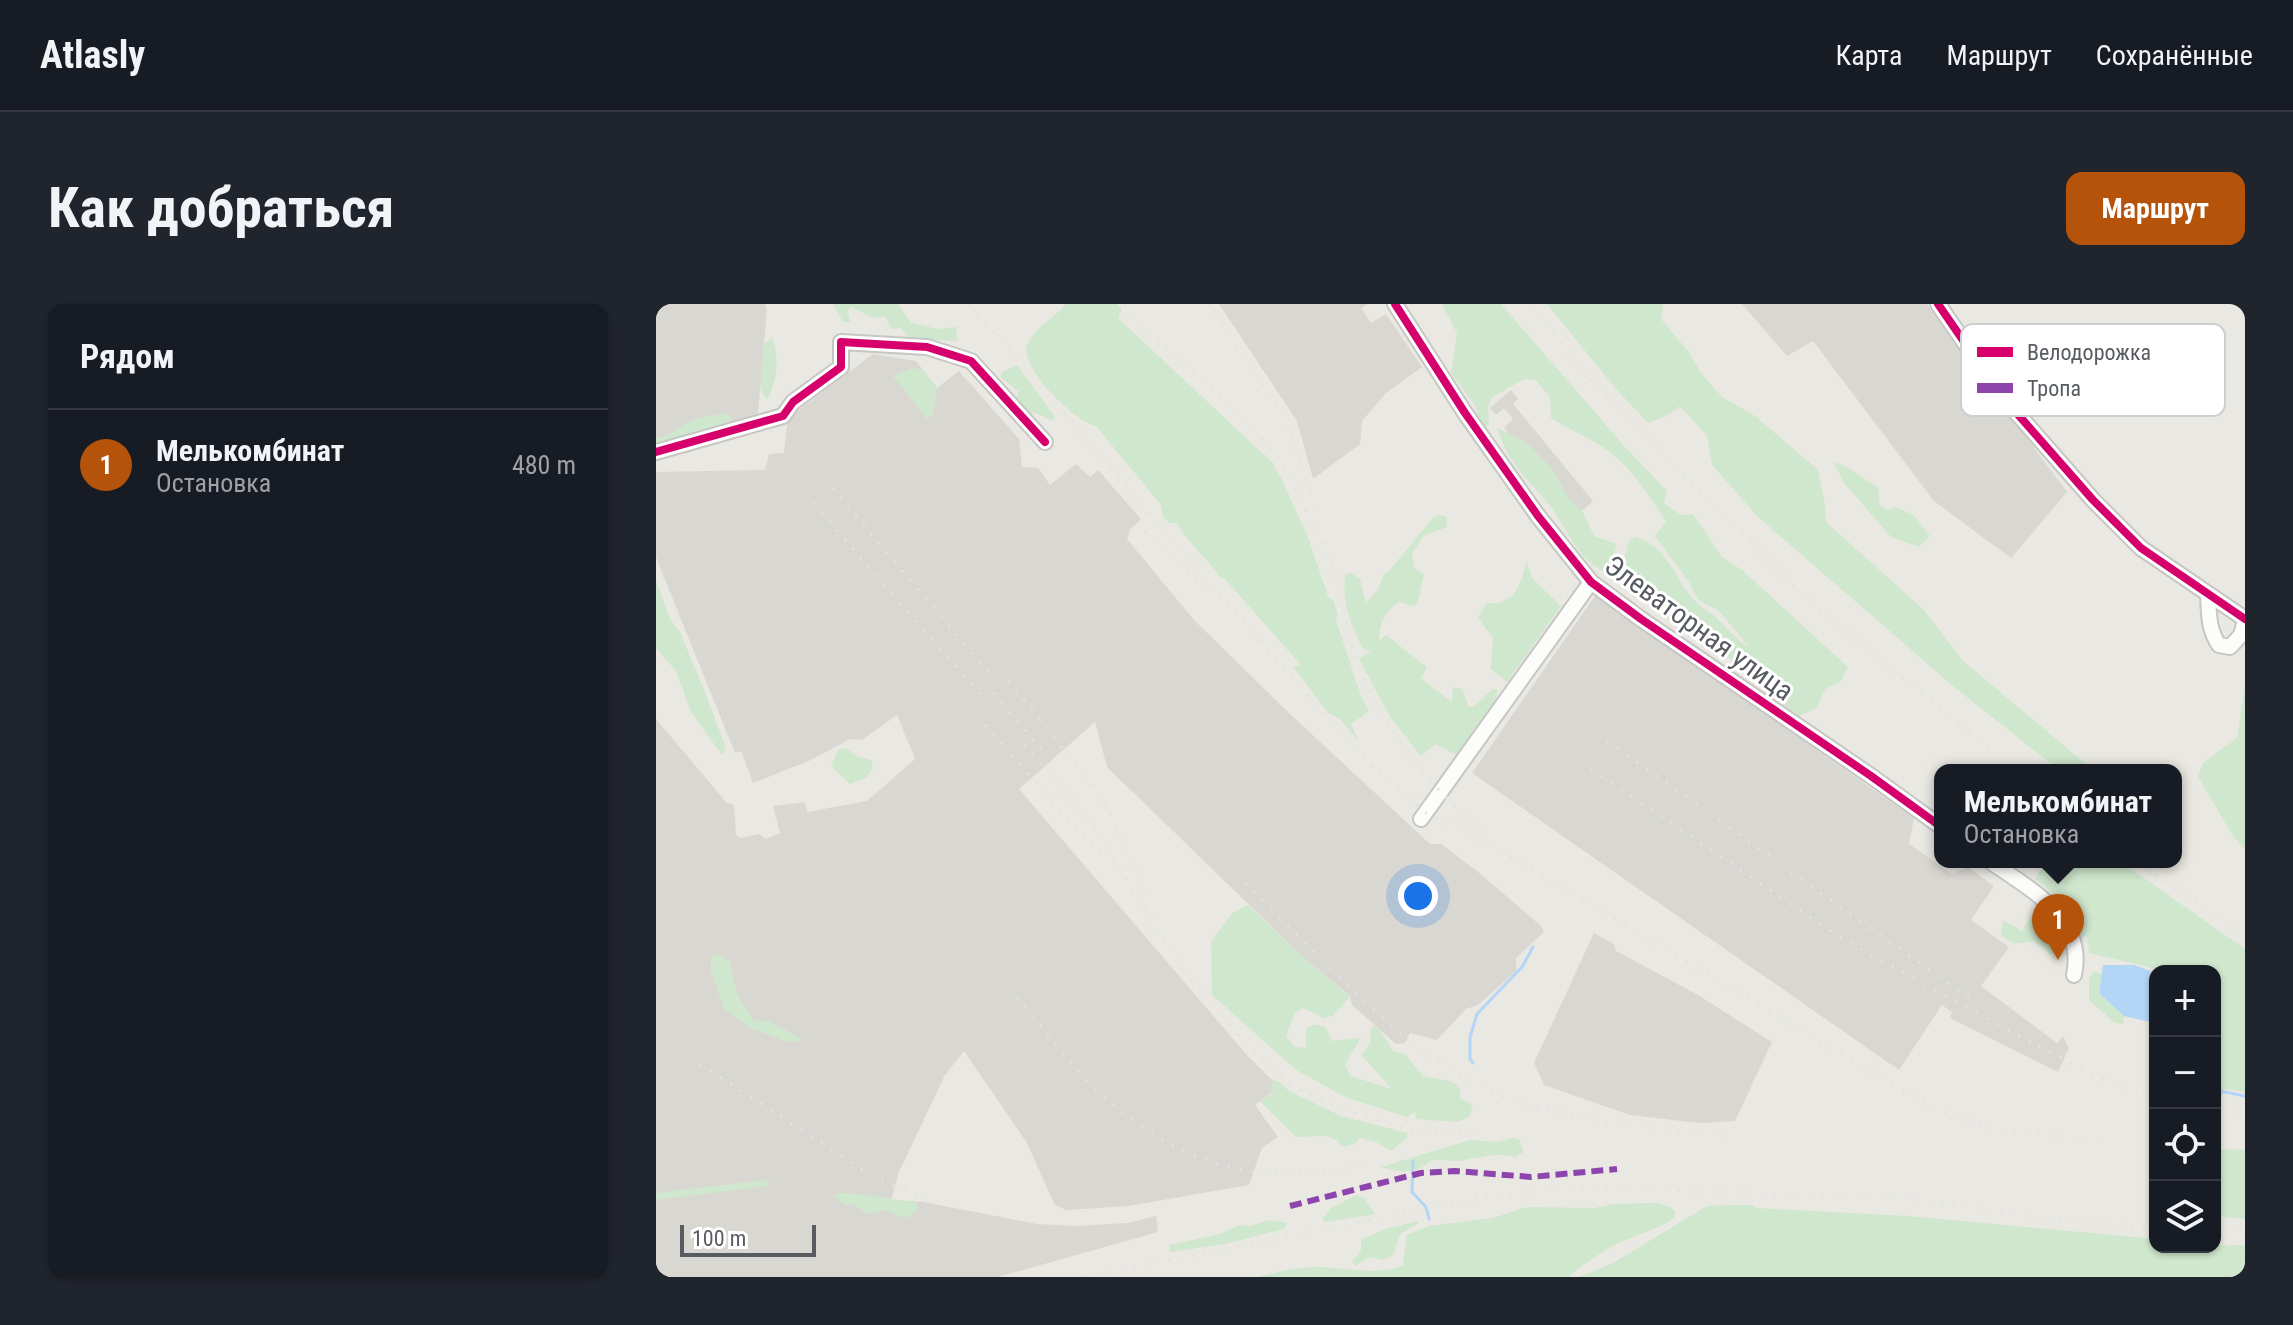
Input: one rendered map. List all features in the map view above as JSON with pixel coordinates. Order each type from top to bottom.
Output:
[{"type":"street","name":"Элеваторная улица","points":[[1395,304],[1465,413],[1538,516],[1591,582],[1934,822]]},
{"type":"street","points":[[1938,304],[1961,337]]},
{"type":"street","points":[[656,452],[783,416],[793,402],[841,367],[841,342],[927,347],[971,361],[1045,442]]},
{"type":"street","points":[[2019,416],[2093,500],[2141,548],[2208,594],[2245,620],[2241,635],[2230,647],[2219,645],[2212,635],[2208,594]]},
{"type":"street","points":[[1421,819],[1591,582]]},
{"type":"street","points":[[1999,868],[2039,896],[2062,919],[2075,941],[2077,958],[2074,975]]},
{"type":"shaded area","points":[[656,304],[765,304],[758,414],[656,443]]},
{"type":"shaded area","points":[[1219,304],[1368,304],[1361,308],[1371,323],[1386,314],[1422,367],[1386,393],[1362,421],[1360,444],[1313,479],[1297,421]]},
{"type":"shaded area","points":[[1742,304],[1927,304],[1961,350],[1961,416],[2010,416],[2067,492],[2011,558],[1934,501],[1813,341],[1787,356]]},
{"type":"shaded area","points":[[873,354],[916,361],[937,388],[959,371],[1019,439],[1022,467],[1038,468],[1050,485],[1076,464],[1090,477],[1098,470],[1141,519],[1131,528],[1127,539],[1194,620],[1430,844],[1441,844],[1477,871],[1541,926],[1544,932],[1516,958],[1516,971],[1478,1005],[1466,1009],[1437,1040],[1410,1033],[1405,1043],[1396,1044],[1352,1005],[1350,996],[1305,959],[1107,767],[1095,722],[1019,789],[1246,1054],[1279,1087],[1255,1105],[1278,1137],[1262,1148],[1249,1185],[1128,1206],[1066,1210],[1055,1205],[1027,1143],[964,1051],[945,1075],[899,1172],[891,1200],[923,1202],[1037,1224],[1077,1226],[1127,1223],[1156,1216],[1158,1232],[998,1277],[656,1277],[656,719],[726,802],[734,805],[736,835],[741,838],[759,834],[766,839],[780,833],[773,806],[805,802],[807,812],[867,801],[915,759],[897,715],[862,740],[850,739],[811,760],[753,783],[741,751],[735,753],[656,557],[656,472],[765,470],[769,454],[784,453],[788,418]]},
{"type":"shaded area","points":[[1511,390],[1518,399],[1513,404],[1593,501],[1577,515],[1504,428],[1513,419],[1504,408],[1496,415],[1490,408]]},
{"type":"shaded area","points":[[1595,596],[1914,818],[1909,844],[1934,861],[1934,868],[1943,868],[1952,874],[1969,868],[1994,886],[1971,920],[2009,947],[1981,986],[2057,1043],[2063,1036],[2069,1048],[2058,1072],[1950,1018],[1952,1012],[1942,1005],[1899,1070],[1472,773]]},
{"type":"shaded area","points":[[1594,933],[1614,944],[1616,951],[1698,995],[1772,1042],[1735,1121],[1699,1123],[1630,1115],[1544,1085],[1534,1063]]},
{"type":"green space","points":[[833,304],[898,304],[911,323],[938,329],[956,327],[957,341],[911,339],[900,328],[890,329],[886,317],[873,318],[851,307],[848,311],[850,322],[843,322]]},
{"type":"green space","points":[[1066,304],[1117,304],[1122,310],[1118,318],[1274,464],[1308,537],[1328,596],[1334,601],[1338,616],[1335,617],[1361,696],[1369,711],[1351,724],[1359,741],[1339,718],[1328,713],[1293,666],[1301,665],[1221,578],[1177,523],[1163,518],[1161,505],[1096,426],[1063,405],[1031,366],[1027,345],[1035,333]]},
{"type":"green space","points":[[1442,304],[1501,304],[1667,491],[1664,503],[1681,515],[1693,514],[1721,556],[1743,571],[1848,667],[1841,681],[1825,689],[1817,708],[1799,716],[1774,697],[1755,673],[1737,667],[1719,645],[1700,639],[1657,612],[1625,579],[1622,571],[1628,543],[1635,537],[1646,541],[1662,554],[1696,602],[1749,647],[1719,611],[1698,600],[1689,582],[1655,536],[1666,521],[1637,479],[1609,451],[1551,418],[1550,397],[1536,380],[1524,379],[1491,398],[1489,426],[1483,427],[1474,404],[1451,373],[1457,333]]},
{"type":"green space","points":[[1547,304],[1663,304],[1661,319],[1722,397],[1755,416],[1818,470],[1826,522],[1924,610],[1962,660],[2086,764],[2051,764],[1954,687],[1758,517],[1712,465],[1707,436],[1680,406],[1648,423]]},
{"type":"green space","points":[[772,337],[776,369],[767,400],[760,389],[764,344]]},
{"type":"green space","points":[[1017,365],[1055,417],[1051,421],[1041,415],[1018,410],[1016,398],[1019,392],[1001,377],[1001,373]]},
{"type":"green space","points":[[912,368],[923,370],[937,389],[933,414],[927,419],[893,376]]},
{"type":"green space","points":[[726,413],[732,418],[725,424],[656,444],[656,438],[693,420]]},
{"type":"green space","points":[[1497,428],[1526,442],[1552,469],[1570,500],[1583,512],[1594,536],[1617,544],[1612,561],[1604,571],[1588,560],[1575,545],[1553,510],[1514,463]]},
{"type":"green space","points":[[1833,462],[1847,467],[1878,488],[1880,505],[1888,510],[1894,507],[1913,514],[1930,536],[1919,547],[1891,537],[1845,484]]},
{"type":"green space","points":[[1434,517],[1447,517],[1447,527],[1423,536],[1412,554],[1414,568],[1424,575],[1418,601],[1414,606],[1399,602],[1386,614],[1379,641],[1386,635],[1427,667],[1421,678],[1452,702],[1453,687],[1462,689],[1469,707],[1497,689],[1488,716],[1456,755],[1436,744],[1421,756],[1390,717],[1359,659],[1371,651],[1364,650],[1351,623],[1346,604],[1345,574],[1351,573],[1360,579],[1366,603],[1378,589],[1384,574]]},
{"type":"green space","points":[[1526,562],[1533,579],[1561,606],[1507,682],[1491,669],[1493,638],[1478,618],[1486,603],[1503,601],[1515,593]]},
{"type":"green space","points":[[656,580],[726,748],[722,755],[691,712],[676,671],[656,648]]},
{"type":"green space","points":[[2245,687],[2245,849],[2233,836],[2198,777],[2203,763],[2237,738]]},
{"type":"green space","points":[[846,748],[856,756],[871,760],[873,768],[866,778],[850,784],[831,766],[838,750]]},
{"type":"green space","points":[[2041,868],[2130,868],[2245,949],[2245,1092],[2225,1089],[2221,1097],[2221,965],[2149,967],[2089,953],[2087,936],[2082,937],[2080,927],[2085,923],[2084,916],[2077,911],[2064,914],[2061,899],[2035,879]]},
{"type":"green space","points":[[1248,905],[1350,997],[1333,1016],[1324,1018],[1303,1008],[1295,1013],[1286,1036],[1295,1047],[1306,1048],[1306,1029],[1314,1025],[1326,1028],[1332,1041],[1361,1038],[1345,1064],[1350,1076],[1392,1089],[1361,1055],[1370,1043],[1371,1028],[1374,1026],[1394,1052],[1405,1054],[1423,1076],[1453,1082],[1460,1089],[1460,1098],[1473,1105],[1469,1117],[1457,1122],[1416,1119],[1415,1112],[1407,1117],[1345,1097],[1296,1070],[1212,995],[1211,942],[1232,913]]},
{"type":"green space","points":[[2037,907],[2066,935],[2065,945],[2051,955],[2034,941],[2016,943],[2008,941],[2001,934],[2003,920],[2022,931]]},
{"type":"green space","points":[[718,954],[730,962],[737,994],[754,1021],[769,1021],[803,1040],[788,1042],[750,1028],[724,1008],[711,972],[711,957]]},
{"type":"green space","points":[[2094,971],[2102,974],[2099,993],[2124,1016],[2123,1024],[2115,1023],[2089,1000],[2089,979]]},
{"type":"green space","points":[[1272,1080],[1341,1116],[1407,1133],[1407,1138],[1391,1151],[1376,1142],[1359,1138],[1355,1144],[1342,1147],[1337,1140],[1325,1136],[1296,1137],[1260,1101],[1271,1095]]},
{"type":"green space","points":[[1513,1138],[1520,1140],[1523,1152],[1515,1157],[1494,1155],[1460,1161],[1434,1160],[1409,1171],[1381,1167],[1470,1140],[1496,1142]]},
{"type":"green space","points":[[2221,1149],[2245,1150],[2245,1219],[2221,1217]]},
{"type":"green space","points":[[769,1182],[767,1186],[656,1200],[656,1193]]},
{"type":"green space","points":[[841,1193],[915,1202],[918,1209],[910,1217],[885,1210],[868,1214],[853,1204],[845,1205],[833,1195]]},
{"type":"green space","points":[[1356,1195],[1364,1198],[1375,1214],[1325,1222],[1322,1219],[1331,1208]]},
{"type":"green space","points":[[1656,1203],[1675,1211],[1674,1218],[1607,1249],[1568,1277],[1257,1277],[1311,1267],[1372,1271],[1393,1269],[1403,1265],[1407,1235],[1429,1226],[1493,1218],[1527,1207],[1594,1208]]},
{"type":"green space","points":[[1753,1205],[1756,1208],[1908,1216],[2149,1238],[2149,1253],[2221,1253],[2221,1246],[2245,1245],[2245,1277],[1580,1277],[1613,1263],[1707,1206]]},
{"type":"green space","points":[[1268,1220],[1287,1223],[1284,1229],[1225,1244],[1169,1252],[1170,1245]]},
{"type":"green space","points":[[1418,1221],[1400,1234],[1394,1254],[1383,1260],[1370,1257],[1355,1266],[1352,1262],[1361,1250],[1361,1240],[1385,1229]]},
{"type":"water","points":[[2103,965],[2135,965],[2149,971],[2149,1022],[2124,1016],[2099,993]]},
{"type":"waterway","points":[[1473,1063],[1470,1059],[1470,1037],[1477,1014],[1522,967],[1533,947]]},
{"type":"waterway","points":[[2221,1091],[2245,1096]]},
{"type":"waterway","points":[[1413,1161],[1412,1192],[1426,1207],[1429,1219]]},
{"type":"railway","points":[[969,304],[1351,746],[1426,813],[1496,848],[1934,1109],[1996,1129],[2102,1141]]},
{"type":"railway","points":[[1125,304],[1165,347],[1250,425],[1286,470],[1326,549],[1358,663],[1381,711],[1427,776],[1482,834]]},
{"type":"railway","points":[[1209,304],[1288,423],[1316,511]]},
{"type":"railway","points":[[1531,304],[1597,387],[1794,586],[1879,660],[2010,764]]},
{"type":"railway","points":[[832,488],[996,681]]},
{"type":"railway","points":[[813,503],[980,694]]},
{"type":"railway","points":[[1137,522],[1165,554],[1205,590]]},
{"type":"railway","points":[[1008,681],[1107,807],[1146,894]]},
{"type":"railway","points":[[994,693],[1044,753]]},
{"type":"railway","points":[[985,725],[1009,751]]},
{"type":"railway","points":[[1607,741],[1698,805]]},
{"type":"railway","points":[[1024,745],[1091,822],[1176,960],[1244,1041],[1289,1085],[1350,1112],[1418,1132],[1483,1132]]},
{"type":"railway","points":[[1012,755],[1105,861]]},
{"type":"railway","points":[[1591,769],[1841,938],[2046,1051]]},
{"type":"railway","points":[[1719,820],[1772,858]]},
{"type":"railway","points":[[2144,868],[2245,934]]},
{"type":"railway","points":[[1791,872],[1969,998]]},
{"type":"railway","points":[[1245,883],[1361,999],[1420,1051],[1508,1100],[1599,1122],[1735,1136]]},
{"type":"railway","points":[[1017,997],[1097,1090],[1139,1125],[1188,1152],[1240,1170],[1267,1174],[1368,1165]]},
{"type":"railway","points":[[2038,1046],[2100,1078],[2149,1095]]},
{"type":"railway","points":[[700,1064],[875,1178],[934,1202]]},
{"type":"railway","points":[[2221,1109],[2245,1113]]},
{"type":"railway","points":[[1086,1277],[1480,1198],[1571,1187],[1907,1198],[2076,1223],[2149,1226]]},
{"type":"railway","points":[[2221,1229],[2245,1231]]},
{"type":"marked path","points":[[1290,1206],[1421,1173],[1455,1171],[1531,1177],[1617,1169]]},
{"type":"cycle path","points":[[1395,304],[1465,413],[1538,516],[1591,582],[1934,822]]},
{"type":"cycle path","points":[[1938,304],[1961,337]]},
{"type":"cycle path","points":[[656,452],[783,416],[793,402],[841,367],[841,342],[927,347],[971,361],[1045,442]]},
{"type":"cycle path","points":[[2019,416],[2093,500],[2141,548],[2245,619]]},
{"type":"place","name":"Мелькомбинат","points":[[2058,960]]}]
